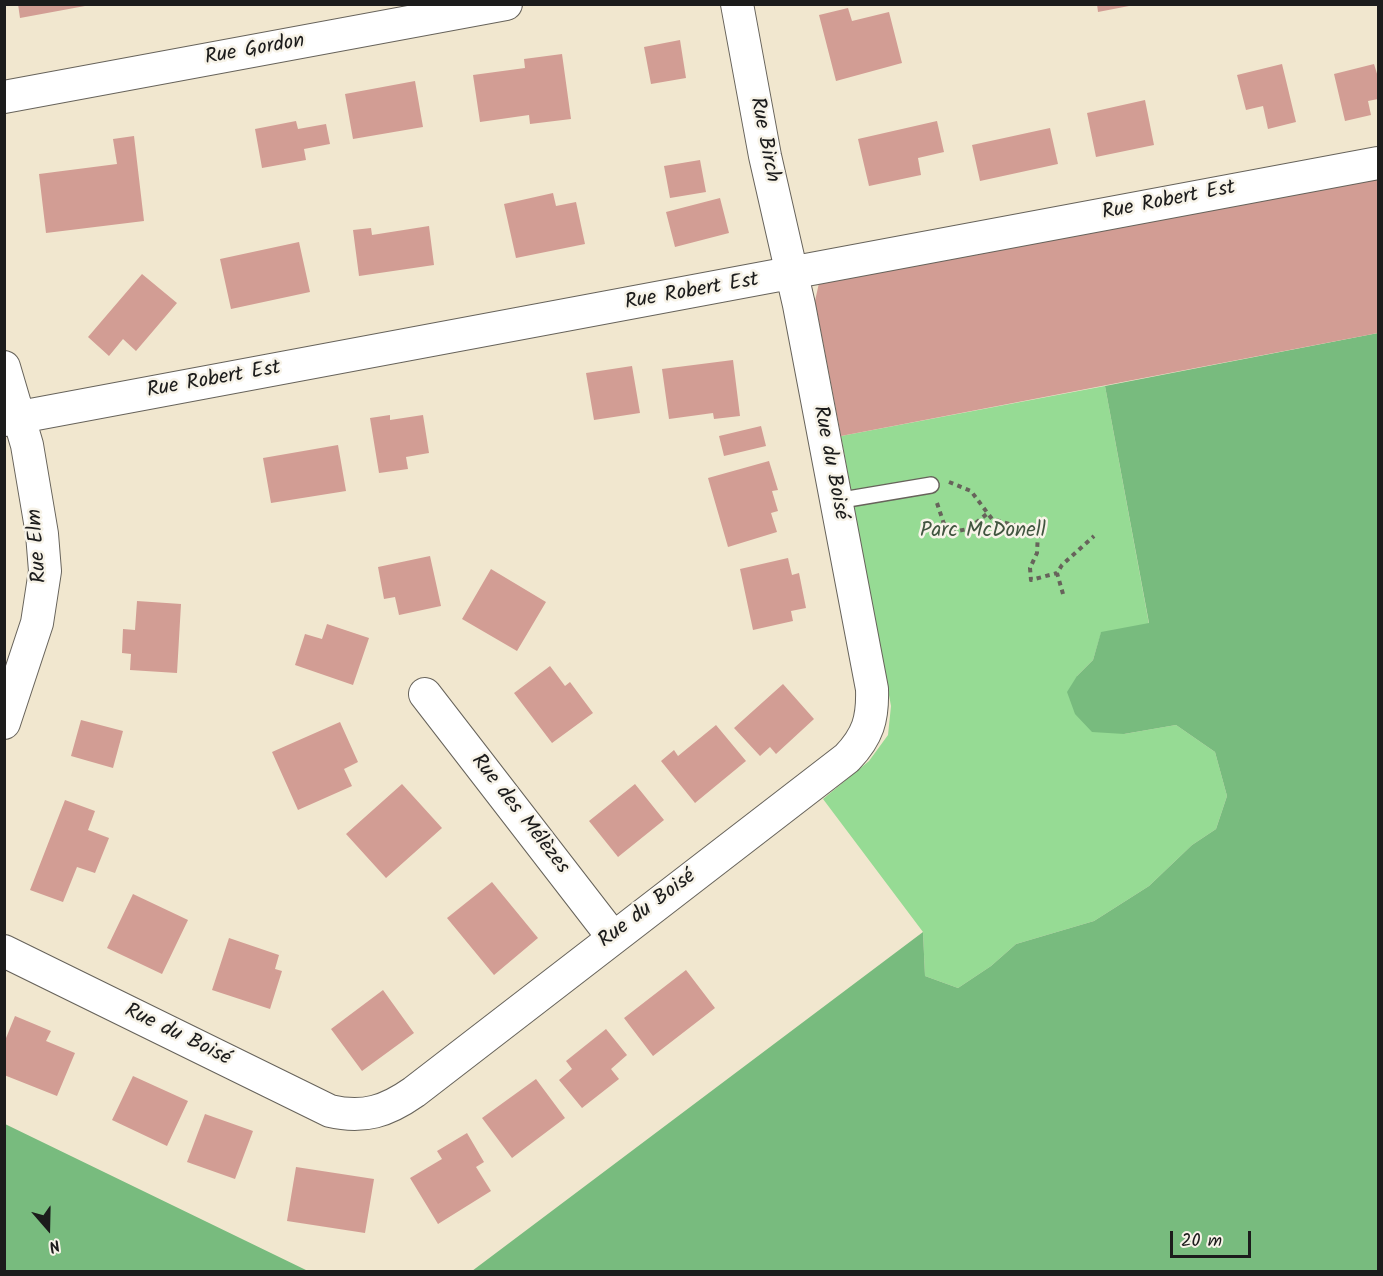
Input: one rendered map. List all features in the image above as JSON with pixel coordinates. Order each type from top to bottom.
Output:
[{"type":"street","name":"Rue Gordon","points":[[4,97],[506,4]]},
{"type":"street","name":"Rue Birch","points":[[737,4],[765,156],[792,274]]},
{"type":"street","name":"Rue Robert Est","points":[[12,419],[1378,163]]},
{"type":"street","name":"Rue du Boisé","points":[[4,951],[330,1112],[363,1116],[395,1105],[414,1092],[612,936],[847,758],[861,743],[870,726],[872,689],[792,274]]},
{"type":"street","name":"Rue Elm","points":[[4,367],[12,419],[37,503],[45,571],[37,623],[4,723]]},
{"type":"street","name":"Rue des Mélèzes","points":[[425,693],[612,936]]},
{"type":"lane","points":[[836,501],[931,485]]},
{"type":"path","points":[[988,513],[968,529],[947,533],[931,485],[951,482],[959,485],[970,491],[988,513],[992,519],[1038,532],[1037,553],[1030,568],[1031,580],[1057,573],[1062,565],[1094,536]]},
{"type":"path","points":[[1057,573],[1063,594]]},
{"type":"green space","points":[[1378,333],[1378,1271],[472,1271],[923,932],[925,976],[958,988],[991,966],[1016,944],[1094,921],[1149,886],[1192,845],[1216,829],[1227,796],[1215,752],[1176,725],[1124,734],[1092,732],[1075,714],[1067,692],[1077,676],[1093,660],[1101,632],[1149,623],[1105,386]]},
{"type":"green space","name":"Parc McDonell","points":[[1105,386],[1149,624],[1101,633],[1093,660],[1077,676],[1124,734],[1176,725],[1215,752],[1227,796],[1216,829],[1192,845],[1149,886],[1094,921],[1016,944],[991,966],[958,988],[925,976],[923,932],[823,799],[869,761],[888,735],[891,706],[841,436]]},
{"type":"green space","points":[[5,1124],[308,1271],[5,1271]]},
{"type":"building","points":[[18,4],[85,4],[85,6],[20,18]]},
{"type":"building","points":[[1097,4],[1128,4],[1129,6],[1098,12]]},
{"type":"building","points":[[848,8],[852,21],[889,12],[902,63],[836,81],[819,15]]},
{"type":"building","points":[[680,40],[686,78],[651,84],[644,47]]},
{"type":"building","points":[[562,54],[571,119],[530,124],[529,115],[480,122],[473,75],[525,68],[524,59]]},
{"type":"building","points":[[1282,64],[1296,122],[1268,129],[1263,106],[1246,110],[1237,75]]},
{"type":"building","points":[[1374,64],[1378,77],[1378,99],[1368,101],[1371,115],[1345,121],[1334,74]]},
{"type":"building","points":[[415,81],[423,127],[353,139],[345,94]]},
{"type":"building","points":[[1145,100],[1154,145],[1096,157],[1087,113]]},
{"type":"building","points":[[296,121],[298,129],[326,124],[330,144],[304,149],[306,160],[262,168],[255,129]]},
{"type":"building","points":[[937,121],[944,152],[918,158],[921,175],[869,186],[858,139]]},
{"type":"building","points":[[1050,128],[1058,164],[980,181],[972,145]]},
{"type":"building","points":[[134,136],[144,221],[46,233],[39,174],[117,164],[113,139]]},
{"type":"building","points":[[700,160],[706,192],[670,198],[664,166]]},
{"type":"building","points":[[1378,177],[1378,333],[841,436],[815,301],[819,283]]},
{"type":"building","points":[[553,193],[556,206],[576,202],[585,244],[516,258],[504,204]]},
{"type":"building","points":[[720,198],[729,233],[675,247],[666,212]]},
{"type":"building","points":[[429,226],[434,265],[359,276],[353,230],[371,228],[372,235]]},
{"type":"building","points":[[299,242],[310,292],[231,309],[220,259]]},
{"type":"building","points":[[142,274],[177,303],[136,351],[123,339],[109,356],[88,337]]},
{"type":"building","points":[[733,360],[740,416],[714,419],[713,413],[669,419],[662,369]]},
{"type":"building","points":[[632,366],[640,413],[594,420],[586,373]]},
{"type":"building","points":[[390,415],[390,420],[423,415],[429,453],[406,457],[408,469],[379,473],[370,418]]},
{"type":"building","points":[[761,426],[766,446],[724,456],[719,436]]},
{"type":"building","points":[[338,445],[346,491],[271,503],[263,458]]},
{"type":"building","points":[[769,461],[778,490],[772,491],[778,511],[771,513],[777,532],[728,547],[708,478]]},
{"type":"building","points":[[430,556],[441,606],[399,615],[395,597],[384,599],[378,567]]},
{"type":"building","points":[[788,558],[792,575],[799,573],[806,608],[791,611],[793,621],[753,630],[740,569]]},
{"type":"building","points":[[491,569],[546,602],[517,651],[462,619]]},
{"type":"building","points":[[137,601],[181,604],[177,673],[130,670],[131,654],[122,653],[123,629],[135,630]]},
{"type":"building","points":[[327,624],[369,638],[353,685],[295,665],[305,634],[322,639]]},
{"type":"building","points":[[550,666],[565,686],[570,682],[593,713],[552,743],[514,693]]},
{"type":"building","points":[[783,684],[814,719],[776,754],[770,747],[760,756],[734,728]]},
{"type":"building","points":[[81,720],[123,731],[113,768],[71,756]]},
{"type":"building","points":[[340,722],[358,762],[344,769],[352,786],[298,810],[272,752]]},
{"type":"building","points":[[716,725],[746,761],[695,803],[661,761],[674,750],[678,756]]},
{"type":"building","points":[[402,784],[442,828],[386,878],[346,834]]},
{"type":"building","points":[[635,784],[664,820],[618,857],[589,821]]},
{"type":"building","points":[[65,800],[95,811],[88,830],[109,838],[95,873],[77,867],[63,902],[30,890]]},
{"type":"building","points":[[492,882],[538,938],[494,975],[447,918]]},
{"type":"building","points":[[133,894],[188,920],[162,974],[107,948]]},
{"type":"building","points":[[229,938],[279,955],[275,969],[282,971],[270,1009],[212,990]]},
{"type":"building","points":[[686,970],[715,1008],[653,1056],[624,1018]]},
{"type":"building","points":[[383,990],[414,1033],[362,1071],[331,1029]]},
{"type":"building","points":[[15,1016],[51,1031],[46,1041],[75,1053],[57,1096],[4,1075],[4,1043]]},
{"type":"building","points":[[606,1029],[627,1055],[611,1069],[619,1079],[582,1108],[559,1080],[572,1069],[566,1061]]},
{"type":"building","points":[[133,1076],[188,1101],[167,1146],[112,1120]]},
{"type":"building","points":[[536,1079],[565,1118],[512,1158],[482,1118]]},
{"type":"building","points":[[205,1114],[253,1131],[235,1179],[187,1162]]},
{"type":"building","points":[[467,1133],[484,1162],[476,1167],[491,1191],[438,1224],[410,1178],[442,1159],[437,1151]]},
{"type":"building","points":[[296,1167],[374,1179],[365,1233],[287,1221]]}]
